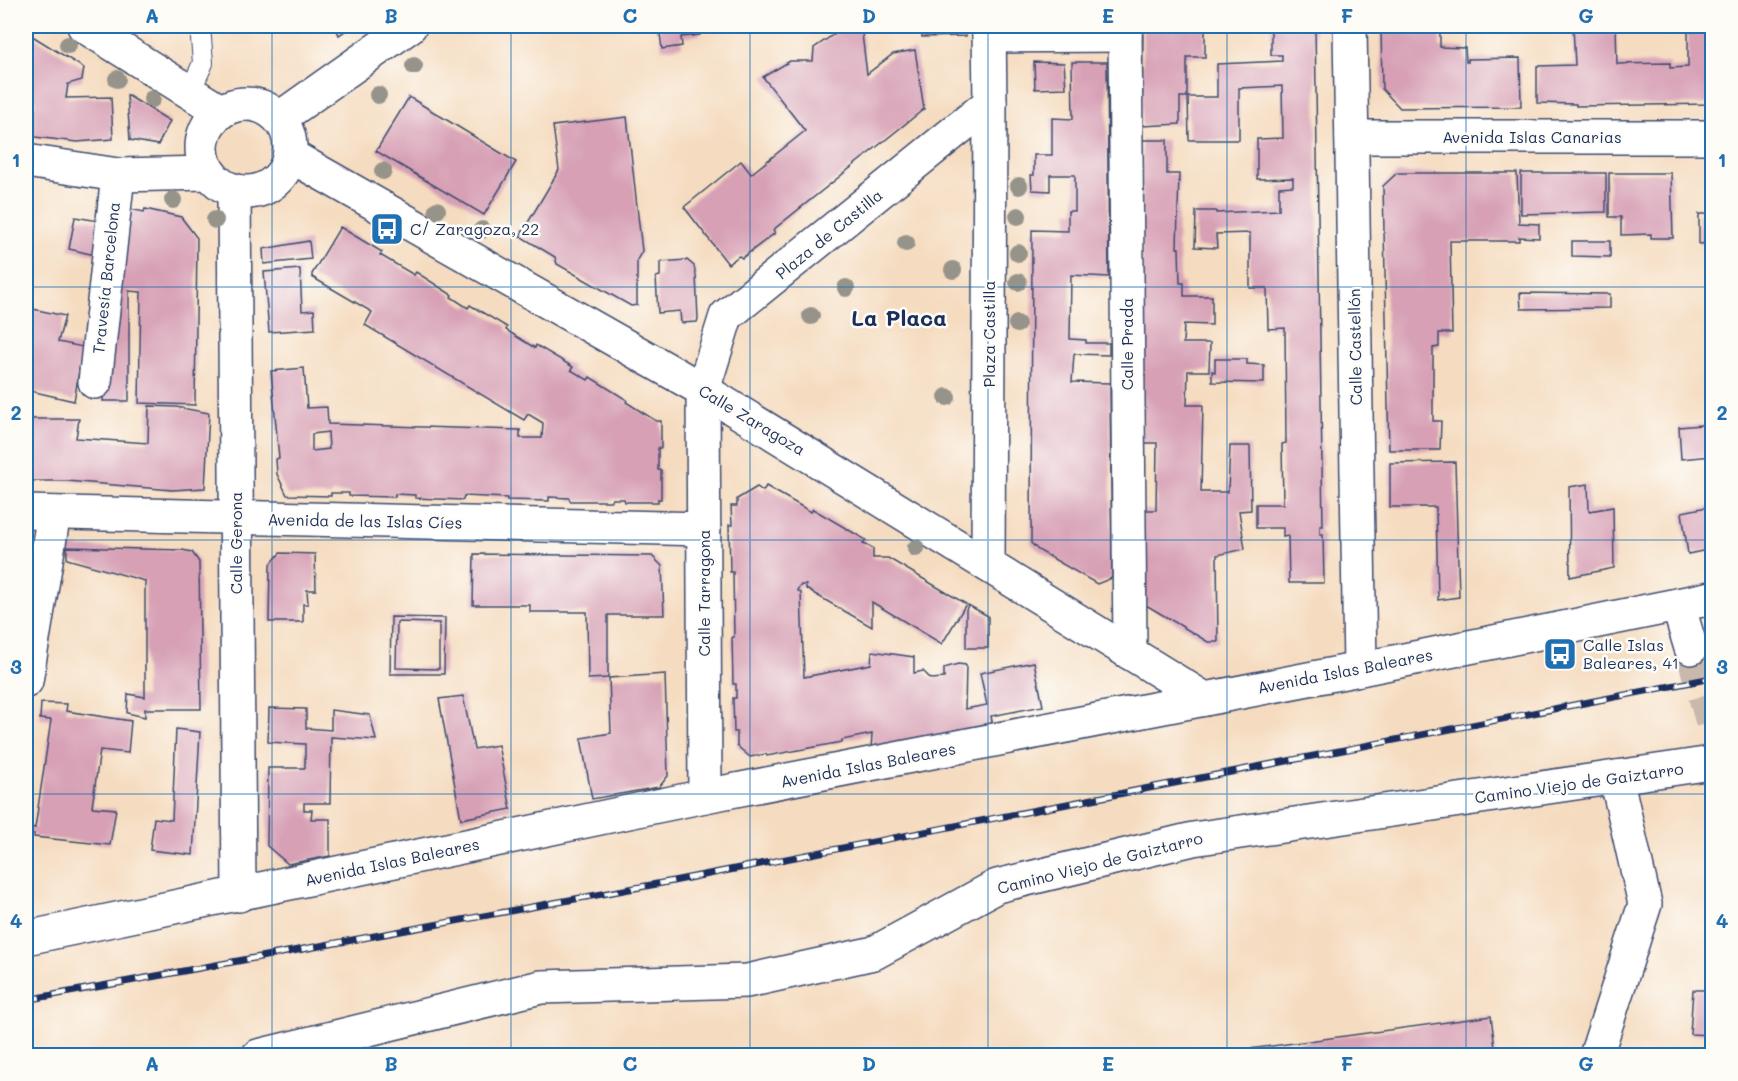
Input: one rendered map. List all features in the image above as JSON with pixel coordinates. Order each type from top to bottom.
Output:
[{"type":"street","points":[[84,26],[220,111]]},
{"type":"street","points":[[280,118],[410,26]]},
{"type":"street","name":"Calle Castellón","points":[[1350,26],[1360,669]]},
{"type":"street","name":"Calle Prada","points":[[989,31],[1125,30],[1130,653]]},
{"type":"street","name":"Plaza Castilla","points":[[987,565],[989,31]]},
{"type":"street","points":[[26,161],[118,175],[221,182],[260,190],[282,176],[291,156],[289,135],[280,118],[268,109],[245,103],[220,111],[209,123],[202,138],[202,156],[221,182]]},
{"type":"street","name":"Plaza de Castilla","points":[[703,390],[726,316],[990,103]]},
{"type":"street","name":"Avenida Islas Canarias","points":[[1352,137],[1713,137]]},
{"type":"street","name":"Calle Zaragoza","points":[[291,156],[703,390],[1205,699]]},
{"type":"street","name":"Travesía Barcelona","points":[[95,382],[118,175]]},
{"type":"street","name":"Calle Gerona","points":[[221,182],[236,518],[239,895]]},
{"type":"street","name":"Calle Tarragona","points":[[703,390],[705,796]]},
{"type":"street","points":[[26,681],[40,513]]},
{"type":"street","name":"Avenida de las Islas Cíes","points":[[40,513],[704,529]]},
{"type":"street","name":"Avenida Islas Baleares","points":[[26,938],[705,796],[1713,598]]},
{"type":"street","points":[[1678,605],[1691,648]]},
{"type":"street","name":"Camino Viejo de Gaiztarro","points":[[258,1056],[541,987],[747,981],[874,953],[997,886],[1193,839],[1713,764]]},
{"type":"street","points":[[1596,1056],[1645,904],[1616,777]]},
{"type":"lane","points":[[190,92],[203,63],[200,26]]},
{"type":"building","points":[[335,26],[352,26],[339,35]]},
{"type":"building","points":[[659,26],[698,26],[700,35],[681,37],[682,46],[662,49]]},
{"type":"building","points":[[846,26],[861,26],[867,74],[893,54],[915,50],[924,109],[773,230],[775,233],[742,258],[739,256],[728,264],[684,207],[741,161],[751,174],[805,131],[763,77],[790,61],[813,61],[814,48]]},
{"type":"building","points":[[922,26],[966,26],[966,36],[922,37]]},
{"type":"building","points":[[1143,26],[1205,26],[1205,57],[1187,57],[1187,97],[1180,97],[1180,124],[1142,126]]},
{"type":"building","points":[[1271,26],[1315,26],[1323,526],[1320,526],[1320,534],[1323,534],[1324,583],[1289,583],[1288,535],[1283,536],[1283,528],[1256,528],[1256,504],[1283,504],[1282,444],[1286,443],[1285,328],[1268,329],[1267,288],[1250,288],[1250,233],[1216,234],[1217,248],[1195,247],[1196,211],[1216,211],[1216,213],[1279,210],[1279,187],[1293,186],[1293,178],[1257,179],[1257,139],[1283,138],[1282,86],[1239,88],[1239,140],[1189,140],[1188,97],[1217,97],[1217,64],[1282,61],[1282,55],[1271,55]]},
{"type":"building","points":[[1381,26],[1440,26],[1440,47],[1465,48],[1466,62],[1468,59],[1520,58],[1521,107],[1400,108],[1382,89]]},
{"type":"building","points":[[1573,26],[1616,26],[1617,64],[1670,63],[1670,68],[1688,67],[1688,32],[1712,30],[1712,44],[1708,44],[1709,65],[1712,65],[1712,104],[1576,106],[1576,104],[1537,103],[1537,66],[1575,65]]},
{"type":"building","points":[[26,32],[84,68],[82,80],[68,84],[66,98],[111,97],[113,139],[77,142],[35,137],[35,99],[26,100]]},
{"type":"building","points":[[1034,62],[1064,63],[1066,88],[1035,89]]},
{"type":"building","points":[[1072,62],[1107,62],[1109,277],[1071,275],[1070,339],[1086,340],[1086,343],[1109,343],[1109,355],[1074,354],[1072,382],[1110,383],[1112,578],[1097,584],[1038,550],[1031,543],[1032,230],[1068,231],[1068,211],[1075,211],[1075,175],[1050,175],[1050,191],[1032,190],[1031,175],[1034,175],[1034,155],[1052,155],[1052,118],[1073,119]]},
{"type":"building","points":[[127,95],[170,121],[158,145],[130,140]]},
{"type":"building","points":[[409,97],[516,162],[484,215],[376,151]]},
{"type":"building","points":[[627,117],[642,251],[637,260],[637,305],[631,306],[557,264],[555,257],[520,236],[559,170],[553,126]]},
{"type":"building","points":[[1142,140],[1167,140],[1167,174],[1179,174],[1177,248],[1179,248],[1180,283],[1184,283],[1184,296],[1212,296],[1212,325],[1184,324],[1183,343],[1210,343],[1209,371],[1188,371],[1187,405],[1203,405],[1201,492],[1228,492],[1230,446],[1250,446],[1251,510],[1239,511],[1245,549],[1217,555],[1218,642],[1208,642],[1141,602],[1142,510],[1156,510],[1157,443],[1142,443]]},
{"type":"building","points":[[1397,173],[1517,173],[1519,223],[1539,224],[1539,238],[1519,237],[1519,241],[1450,241],[1452,333],[1439,333],[1439,347],[1433,348],[1433,421],[1441,421],[1440,450],[1389,450],[1383,186]]},
{"type":"building","points":[[1521,173],[1606,173],[1606,212],[1521,214]]},
{"type":"building","points":[[1609,173],[1671,173],[1673,238],[1651,238],[1651,234],[1621,235],[1621,217],[1609,217]]},
{"type":"building","points":[[120,207],[144,212],[145,209],[181,217],[197,238],[195,405],[139,403],[141,292],[129,291],[129,400],[103,401],[104,339]]},
{"type":"building","points":[[1699,214],[1712,214],[1712,243],[1699,244]]},
{"type":"building","points":[[75,217],[105,222],[99,256],[69,249]]},
{"type":"building","points":[[340,227],[382,252],[380,255],[414,275],[416,272],[468,308],[470,305],[507,327],[506,330],[535,348],[536,345],[573,367],[571,370],[588,380],[590,377],[656,421],[661,421],[658,470],[661,470],[661,499],[658,499],[658,502],[625,502],[624,499],[570,501],[569,498],[549,497],[549,501],[464,496],[463,500],[415,498],[415,495],[395,494],[395,497],[349,496],[349,493],[331,493],[331,496],[287,495],[277,474],[276,459],[279,458],[271,371],[304,368],[307,408],[327,407],[328,424],[520,430],[520,438],[542,438],[543,423],[528,414],[524,420],[365,325],[372,312],[312,277]],"holes":[[[328,432],[329,449],[312,451],[312,434]]]},
{"type":"building","points":[[309,241],[311,259],[264,264],[263,249]]},
{"type":"building","points":[[1572,241],[1610,241],[1610,257],[1572,256]]},
{"type":"building","points":[[687,260],[694,266],[696,275],[698,319],[697,322],[681,323],[680,311],[658,313],[656,277],[660,276],[660,262]]},
{"type":"building","points":[[300,269],[302,311],[314,310],[315,329],[269,332],[264,272]]},
{"type":"building","points":[[1520,293],[1610,294],[1610,308],[1521,309]]},
{"type":"building","points":[[33,309],[65,316],[58,342],[83,347],[74,401],[26,390],[26,335]]},
{"type":"building","points":[[1215,359],[1247,359],[1247,364],[1264,365],[1264,383],[1212,382]]},
{"type":"building","points":[[149,406],[176,407],[209,413],[205,488],[172,490],[67,481],[26,481],[26,419],[79,419],[76,438],[148,443]]},
{"type":"building","points":[[1712,424],[1712,456],[1681,459],[1679,427]]},
{"type":"building","points":[[1455,462],[1459,597],[1438,600],[1436,507],[1390,507],[1390,463]]},
{"type":"building","points":[[1588,484],[1589,511],[1613,507],[1614,568],[1570,577],[1569,487]]},
{"type":"building","points":[[766,486],[811,512],[813,509],[866,540],[863,544],[873,548],[873,558],[888,558],[966,604],[942,644],[872,602],[872,627],[806,589],[806,585],[801,585],[797,590],[801,593],[804,677],[871,664],[872,651],[914,657],[914,673],[923,671],[931,679],[944,678],[944,668],[958,664],[966,665],[965,709],[987,705],[980,673],[1034,662],[1043,706],[991,716],[993,727],[871,749],[872,734],[842,740],[842,742],[750,757],[737,746],[737,732],[734,732],[733,698],[736,698],[736,684],[733,684],[733,572],[730,572],[729,525],[732,525],[731,506],[737,506],[737,499],[757,487],[763,491]]},
{"type":"building","points":[[1712,506],[1712,549],[1688,554],[1682,512]]},
{"type":"building","points":[[26,546],[35,546],[26,586]]},
{"type":"building","points":[[67,547],[192,552],[199,562],[201,709],[145,709],[145,717],[127,713],[128,694],[145,697],[145,581],[67,559]]},
{"type":"building","points":[[280,553],[315,554],[316,590],[307,590],[308,604],[303,604],[303,622],[269,622],[270,565]]},
{"type":"building","points":[[474,554],[652,556],[662,566],[664,615],[608,615],[608,678],[588,679],[587,612],[530,612],[530,605],[473,605]]},
{"type":"building","points":[[968,605],[988,616],[988,648],[966,648]]},
{"type":"building","points":[[391,617],[445,618],[444,674],[390,674]],"holes":[[[397,622],[439,623],[439,669],[396,668]]]},
{"type":"building","points":[[665,674],[668,776],[659,787],[592,799],[581,738],[611,733],[609,678]]},
{"type":"building","points":[[463,696],[474,749],[498,745],[511,809],[461,819],[439,699]]},
{"type":"building","points":[[41,703],[67,704],[66,711],[131,721],[128,753],[100,750],[92,807],[116,809],[110,845],[34,837],[34,834],[26,833],[26,826],[35,828],[51,720],[40,719]]},
{"type":"building","points":[[269,708],[306,709],[306,728],[331,730],[331,710],[370,715],[376,740],[331,737],[330,803],[304,803],[304,810],[312,810],[311,819],[330,819],[330,856],[288,864],[267,846],[268,768],[305,768],[305,744],[268,742]]},
{"type":"building","points":[[176,729],[200,732],[193,855],[150,850],[154,818],[172,820]]},
{"type":"building","points":[[1693,990],[1712,990],[1712,1035],[1690,1034]]},
{"type":"building","points":[[1491,1016],[1496,1056],[1213,1056],[1213,1054]]},
{"type":"tunnel","points":[[1691,648],[1712,722]]},
{"type":"railway","points":[[26,1000],[673,881],[1712,678]]},
{"type":"place","name":"C/ Zaragoza, 22","points":[[387,229]]},
{"type":"place","name":"Calle Islas Baleares, 41","points":[[1560,654]]},
{"type":"district","name":"La Placa","points":[[899,318]]}]
